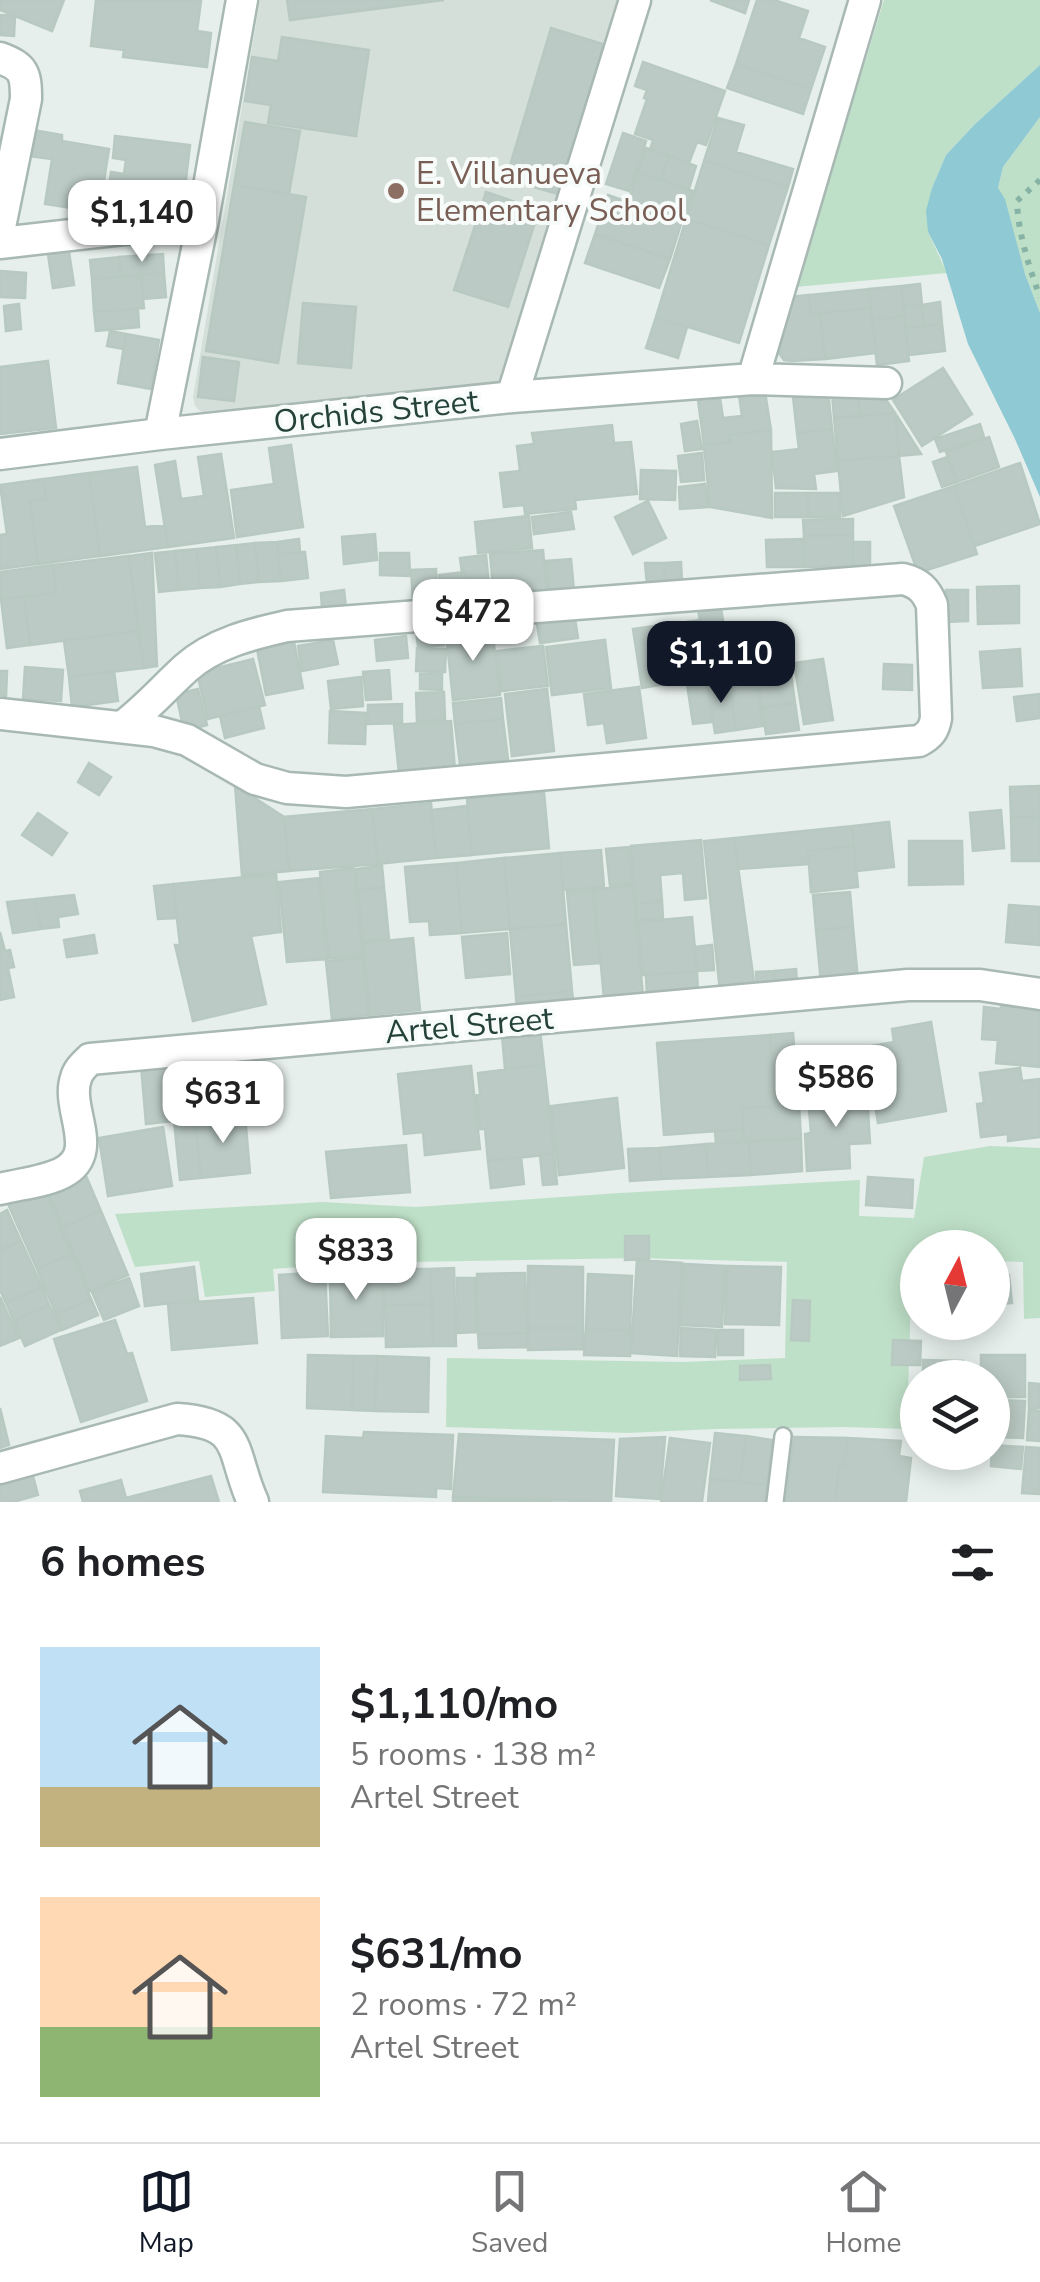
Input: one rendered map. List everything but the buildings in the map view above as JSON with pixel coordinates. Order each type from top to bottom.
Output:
[{"type":"street","points":[[160,434],[242,0]]},
{"type":"street","points":[[512,396],[635,0]]},
{"type":"street","points":[[753,379],[864,0]]},
{"type":"street","points":[[0,58],[18,65],[26,78],[26,98],[0,227]]},
{"type":"street","points":[[0,242],[203,220]]},
{"type":"street","name":"Orchids Street","points":[[0,454],[512,396],[753,379],[886,383]]},
{"type":"street","points":[[0,714],[122,728],[154,731],[186,740],[255,778],[287,788],[346,792],[919,740],[929,736],[936,718],[932,605],[927,592],[916,582],[903,579],[288,626],[214,649],[188,666],[122,728]]},
{"type":"street","name":"Artel Street","points":[[0,1189],[62,1173],[77,1163],[82,1149],[72,1092],[77,1073],[90,1059],[908,985],[980,985],[1040,994]]},
{"type":"street","points":[[0,1468],[176,1419],[205,1420],[230,1436],[253,1502]]},
{"type":"lane","points":[[775,1502],[783,1436]]},
{"type":"path","points":[[1040,180],[1017,201],[1017,214],[1040,297]]},
{"type":"shaded area","name":"E. Villanueva Elementary School","points":[[260,0],[623,0],[507,382],[209,414],[195,406],[193,397]]},
{"type":"green space","points":[[884,0],[1040,0],[1040,65],[946,155],[932,188],[928,232],[947,273],[796,287]]},
{"type":"green space","points":[[1040,117],[1040,313],[998,188],[1003,167]]},
{"type":"green space","points":[[990,1146],[1040,1148],[1040,1318],[1024,1319],[1023,1262],[1010,1262],[1010,1230],[900,1230],[900,1340],[910,1340],[909,1360],[900,1360],[900,1429],[628,1433],[446,1427],[447,1358],[683,1362],[785,1358],[787,1262],[638,1258],[352,1263],[273,1269],[275,1291],[205,1297],[199,1261],[135,1267],[115,1214],[322,1202],[416,1207],[860,1180],[859,1216],[914,1218],[924,1157]]},
{"type":"water","points":[[1040,65],[1040,117],[1003,167],[998,188],[1005,199],[1040,313],[1040,497],[968,344],[942,259],[928,232],[926,211],[946,155]]},
{"type":"place","name":"E. Villanueva Elementary School","points":[[396,191]]}]
